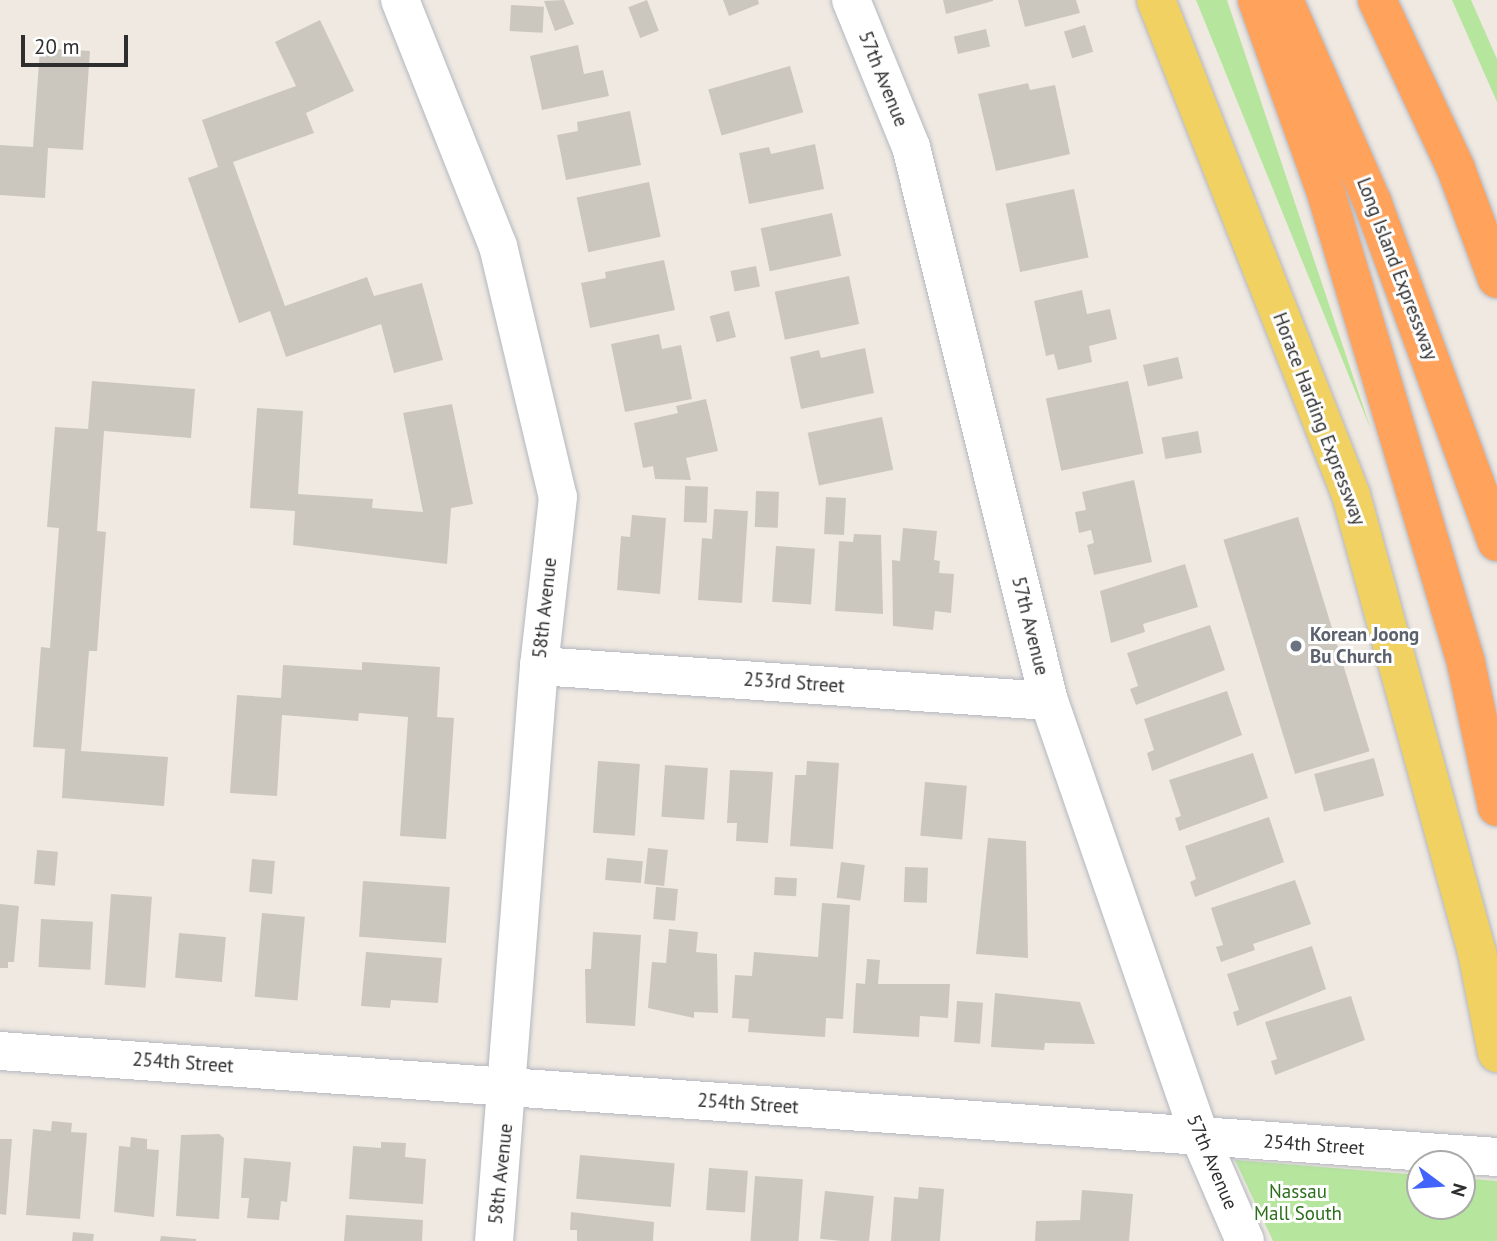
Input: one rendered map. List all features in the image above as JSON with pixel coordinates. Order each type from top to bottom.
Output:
[{"type":"highway","points":[[1257,0],[1326,196],[1466,663],[1497,807]]},
{"type":"highway","name":"Long Island Expressway","points":[[1284,0],[1372,201],[1497,542]]},
{"type":"highway","points":[[1377,0],[1497,251]]},
{"type":"highway","points":[[1457,169],[1497,279]]},
{"type":"main road","name":"Horace Harding Expressway","points":[[1156,0],[1351,495],[1477,952],[1497,1053]]},
{"type":"street","name":"58th Avenue","points":[[400,0],[498,246],[558,497],[539,666],[510,1086],[494,1241]]},
{"type":"street","name":"57th Avenue","points":[[851,0],[911,148],[1049,701],[1200,1137],[1245,1241]]},
{"type":"street","name":"253rd Street","points":[[539,666],[1049,701]]},
{"type":"street","name":"254th Street","points":[[0,1051],[1497,1157]]},
{"type":"green space","points":[[1196,0],[1227,0],[1371,430]]},
{"type":"green space","points":[[1452,0],[1471,0],[1497,59],[1497,102]]},
{"type":"green space","name":"Nassau Mall South","points":[[1235,1160],[1406,1174],[1406,1220],[1476,1220],[1476,1179],[1497,1181],[1497,1241],[1273,1241]]},
{"type":"building","points":[[564,0],[574,24],[555,31],[544,1]]},
{"type":"building","points":[[647,0],[659,31],[640,38],[628,7]]},
{"type":"building","points":[[723,0],[758,0],[759,4],[729,16]]},
{"type":"building","points":[[943,0],[993,0],[993,1],[946,14]]},
{"type":"building","points":[[1018,0],[1076,0],[1080,13],[1025,27]]},
{"type":"building","points":[[511,5],[544,7],[543,33],[510,31]]},
{"type":"building","points":[[320,20],[354,91],[306,113],[314,133],[233,162],[285,306],[367,277],[374,296],[422,283],[443,360],[394,373],[381,324],[286,357],[270,311],[239,323],[188,178],[218,167],[202,120],[296,86],[275,42]]},
{"type":"building","points":[[1085,25],[1093,52],[1072,58],[1064,31]]},
{"type":"building","points":[[986,29],[990,47],[958,54],[954,36]]},
{"type":"building","points":[[578,45],[584,74],[603,70],[609,96],[542,110],[530,56]]},
{"type":"building","points":[[40,48],[90,51],[83,150],[48,148],[45,198],[0,195],[0,145],[33,147]]},
{"type":"building","points":[[790,66],[803,112],[722,136],[708,89]]},
{"type":"building","points":[[1028,83],[1030,90],[1055,85],[1070,154],[996,171],[978,94]]},
{"type":"building","points":[[630,111],[641,165],[566,180],[557,135],[578,131],[577,122]]},
{"type":"building","points":[[815,144],[824,189],[749,204],[739,153],[769,147],[771,154]]},
{"type":"building","points":[[649,182],[661,237],[588,252],[577,197]]},
{"type":"building","points":[[1074,189],[1089,257],[1020,272],[1006,204]]},
{"type":"building","points":[[832,213],[841,256],[770,271],[761,228]]},
{"type":"building","points":[[664,260],[675,310],[590,328],[581,283],[606,278],[605,272]]},
{"type":"building","points":[[756,266],[760,287],[734,292],[730,271]]},
{"type":"building","points":[[849,276],[859,324],[785,340],[775,292]]},
{"type":"building","points":[[1082,290],[1087,314],[1110,309],[1117,339],[1089,346],[1092,362],[1058,370],[1054,354],[1046,356],[1034,301]]},
{"type":"building","points":[[729,311],[736,337],[717,342],[710,316]]},
{"type":"building","points":[[659,334],[662,349],[681,345],[692,399],[625,412],[611,344]]},
{"type":"building","points":[[865,348],[874,393],[801,409],[790,357],[819,350],[821,358]]},
{"type":"building","points":[[1178,357],[1183,378],[1148,387],[1143,365]]},
{"type":"building","points":[[92,381],[195,389],[191,438],[104,431],[97,531],[106,532],[97,651],[89,651],[81,751],[168,757],[164,806],[62,798],[65,749],[33,747],[41,647],[50,648],[59,528],[47,527],[55,427],[88,429]]},
{"type":"building","points":[[1128,381],[1143,453],[1061,471],[1046,398]]},
{"type":"building","points":[[706,399],[718,451],[686,458],[691,480],[655,479],[653,466],[643,468],[634,423],[678,413],[676,406]]},
{"type":"building","points":[[452,404],[473,504],[451,508],[447,564],[293,545],[295,511],[250,508],[257,408],[303,411],[298,494],[373,499],[372,508],[423,512],[403,413]]},
{"type":"building","points":[[882,417],[893,470],[819,486],[808,433]]},
{"type":"building","points":[[1198,431],[1202,453],[1165,459],[1162,437]]},
{"type":"building","points":[[1134,480],[1152,562],[1094,575],[1087,545],[1094,543],[1091,530],[1079,533],[1075,512],[1086,510],[1082,492]]},
{"type":"building","points":[[685,486],[708,487],[707,523],[684,522]]},
{"type":"building","points":[[756,491],[779,492],[778,528],[755,527]]},
{"type":"building","points":[[826,497],[846,498],[844,535],[824,534]]},
{"type":"building","points":[[714,509],[748,511],[742,603],[698,600],[702,538],[712,539]]},
{"type":"building","points":[[632,515],[666,518],[660,594],[617,590],[621,536],[630,537]]},
{"type":"building","name":"Korean Joong Bu Church","points":[[1298,517],[1370,751],[1295,774],[1223,540]]},
{"type":"building","points":[[903,528],[937,531],[934,560],[940,561],[939,573],[954,574],[951,613],[935,611],[933,630],[893,626],[892,560],[900,561]]},
{"type":"building","points":[[854,534],[881,535],[883,614],[835,611],[839,541],[853,542]]},
{"type":"building","points":[[776,546],[815,549],[811,605],[772,602]]},
{"type":"building","points":[[1185,564],[1198,607],[1143,624],[1145,632],[1111,643],[1100,591]]},
{"type":"building","points":[[1210,625],[1225,670],[1136,705],[1130,689],[1138,686],[1127,653]]},
{"type":"building","points":[[362,662],[440,667],[437,717],[454,718],[446,839],[400,836],[408,717],[359,713],[358,721],[282,715],[277,796],[230,793],[237,695],[281,698],[283,665],[362,670]]},
{"type":"building","points":[[1227,691],[1242,735],[1152,771],[1147,753],[1154,750],[1144,719]]},
{"type":"building","points":[[1253,753],[1268,798],[1179,831],[1175,818],[1181,816],[1169,780]]},
{"type":"building","points":[[1374,758],[1384,796],[1324,812],[1314,774]]},
{"type":"building","points":[[598,761],[640,764],[635,836],[593,833]]},
{"type":"building","points":[[807,761],[839,763],[833,849],[790,846],[795,775],[806,775]]},
{"type":"building","points":[[665,765],[708,768],[704,820],[661,817]]},
{"type":"building","points":[[730,770],[773,772],[768,843],[736,841],[737,823],[727,823]]},
{"type":"building","points":[[925,782],[967,786],[962,839],[920,836]]},
{"type":"building","points":[[1269,817],[1284,862],[1195,897],[1190,882],[1196,879],[1185,846]]},
{"type":"building","points":[[988,838],[1026,841],[1028,958],[976,954]]},
{"type":"building","points":[[648,848],[668,850],[664,886],[644,884]]},
{"type":"building","points":[[37,850],[58,852],[55,886],[34,884]]},
{"type":"building","points":[[607,858],[643,861],[641,883],[605,880]]},
{"type":"building","points":[[252,859],[275,861],[272,894],[249,892]]},
{"type":"building","points":[[841,862],[865,865],[860,901],[837,898]]},
{"type":"building","points":[[905,867],[928,868],[927,903],[904,902]]},
{"type":"building","points":[[775,877],[797,878],[796,896],[774,895]]},
{"type":"building","points":[[1295,880],[1311,924],[1253,944],[1255,950],[1221,962],[1216,947],[1223,945],[1211,908]]},
{"type":"building","points":[[363,881],[450,887],[446,943],[359,937]]},
{"type":"building","points":[[656,887],[678,889],[675,921],[653,919]]},
{"type":"building","points":[[111,894],[152,897],[146,988],[105,985]]},
{"type":"building","points":[[822,903],[850,905],[843,1019],[826,1018],[825,1037],[748,1032],[749,1019],[732,1018],[735,975],[752,976],[754,952],[818,957]]},
{"type":"building","points":[[0,904],[19,906],[14,962],[8,962],[8,968],[0,968]]},
{"type":"building","points":[[262,913],[305,917],[298,1000],[255,997]]},
{"type":"building","points":[[41,919],[93,922],[90,970],[38,967]]},
{"type":"building","points":[[669,929],[698,932],[696,952],[717,954],[718,1013],[694,1012],[694,1018],[648,1008],[652,962],[666,963]]},
{"type":"building","points":[[593,932],[641,935],[635,1026],[586,1023],[585,969],[591,969]]},
{"type":"building","points":[[179,933],[226,937],[222,982],[175,978]]},
{"type":"building","points":[[1312,946],[1326,989],[1237,1026],[1233,1012],[1239,1010],[1227,974]]},
{"type":"building","points":[[366,952],[442,958],[438,1003],[391,1000],[390,1008],[361,1006]]},
{"type":"building","points":[[867,959],[880,960],[878,984],[950,984],[948,1018],[920,1016],[919,1037],[853,1033],[856,983],[865,984]]},
{"type":"building","points":[[995,993],[1080,1002],[1095,1044],[1045,1043],[1044,1050],[991,1047]]},
{"type":"building","points":[[1351,996],[1365,1040],[1275,1075],[1271,1061],[1277,1059],[1265,1022]]},
{"type":"building","points":[[957,1001],[983,1003],[980,1044],[954,1042]]},
{"type":"building","points":[[52,1121],[72,1123],[71,1132],[87,1133],[80,1219],[26,1215],[33,1129],[51,1131]]},
{"type":"building","points":[[219,1134],[224,1138],[219,1219],[176,1216],[181,1135]]},
{"type":"building","points":[[131,1137],[147,1139],[147,1149],[159,1150],[154,1217],[114,1212],[119,1146],[130,1147]]},
{"type":"building","points":[[0,1139],[12,1139],[6,1215],[0,1214]]},
{"type":"building","points":[[381,1142],[406,1143],[405,1157],[426,1159],[423,1204],[349,1199],[353,1146],[381,1148]]},
{"type":"building","points":[[580,1155],[675,1163],[671,1207],[576,1199]]},
{"type":"building","points":[[244,1158],[291,1162],[287,1202],[281,1201],[279,1220],[247,1218],[249,1198],[241,1198]]},
{"type":"building","points":[[709,1168],[748,1171],[745,1213],[706,1210]]},
{"type":"building","points":[[755,1176],[803,1179],[799,1241],[750,1241]]},
{"type":"building","points":[[919,1187],[944,1189],[940,1241],[891,1241],[894,1197],[918,1199]]},
{"type":"building","points":[[1082,1190],[1133,1194],[1129,1241],[1035,1241],[1036,1221],[1080,1220]]},
{"type":"building","points":[[825,1191],[874,1196],[869,1241],[820,1239]]},
{"type":"building","points":[[571,1212],[654,1222],[653,1241],[577,1241],[577,1230],[570,1230]]},
{"type":"building","points":[[346,1215],[423,1220],[422,1241],[344,1241]]},
{"type":"building","points":[[73,1232],[94,1234],[93,1241],[72,1241]]},
{"type":"building","points":[[161,1236],[196,1239],[196,1241],[160,1241]]},
{"type":"place","name":"Korean Joong Bu Church","points":[[1296,646]]}]
